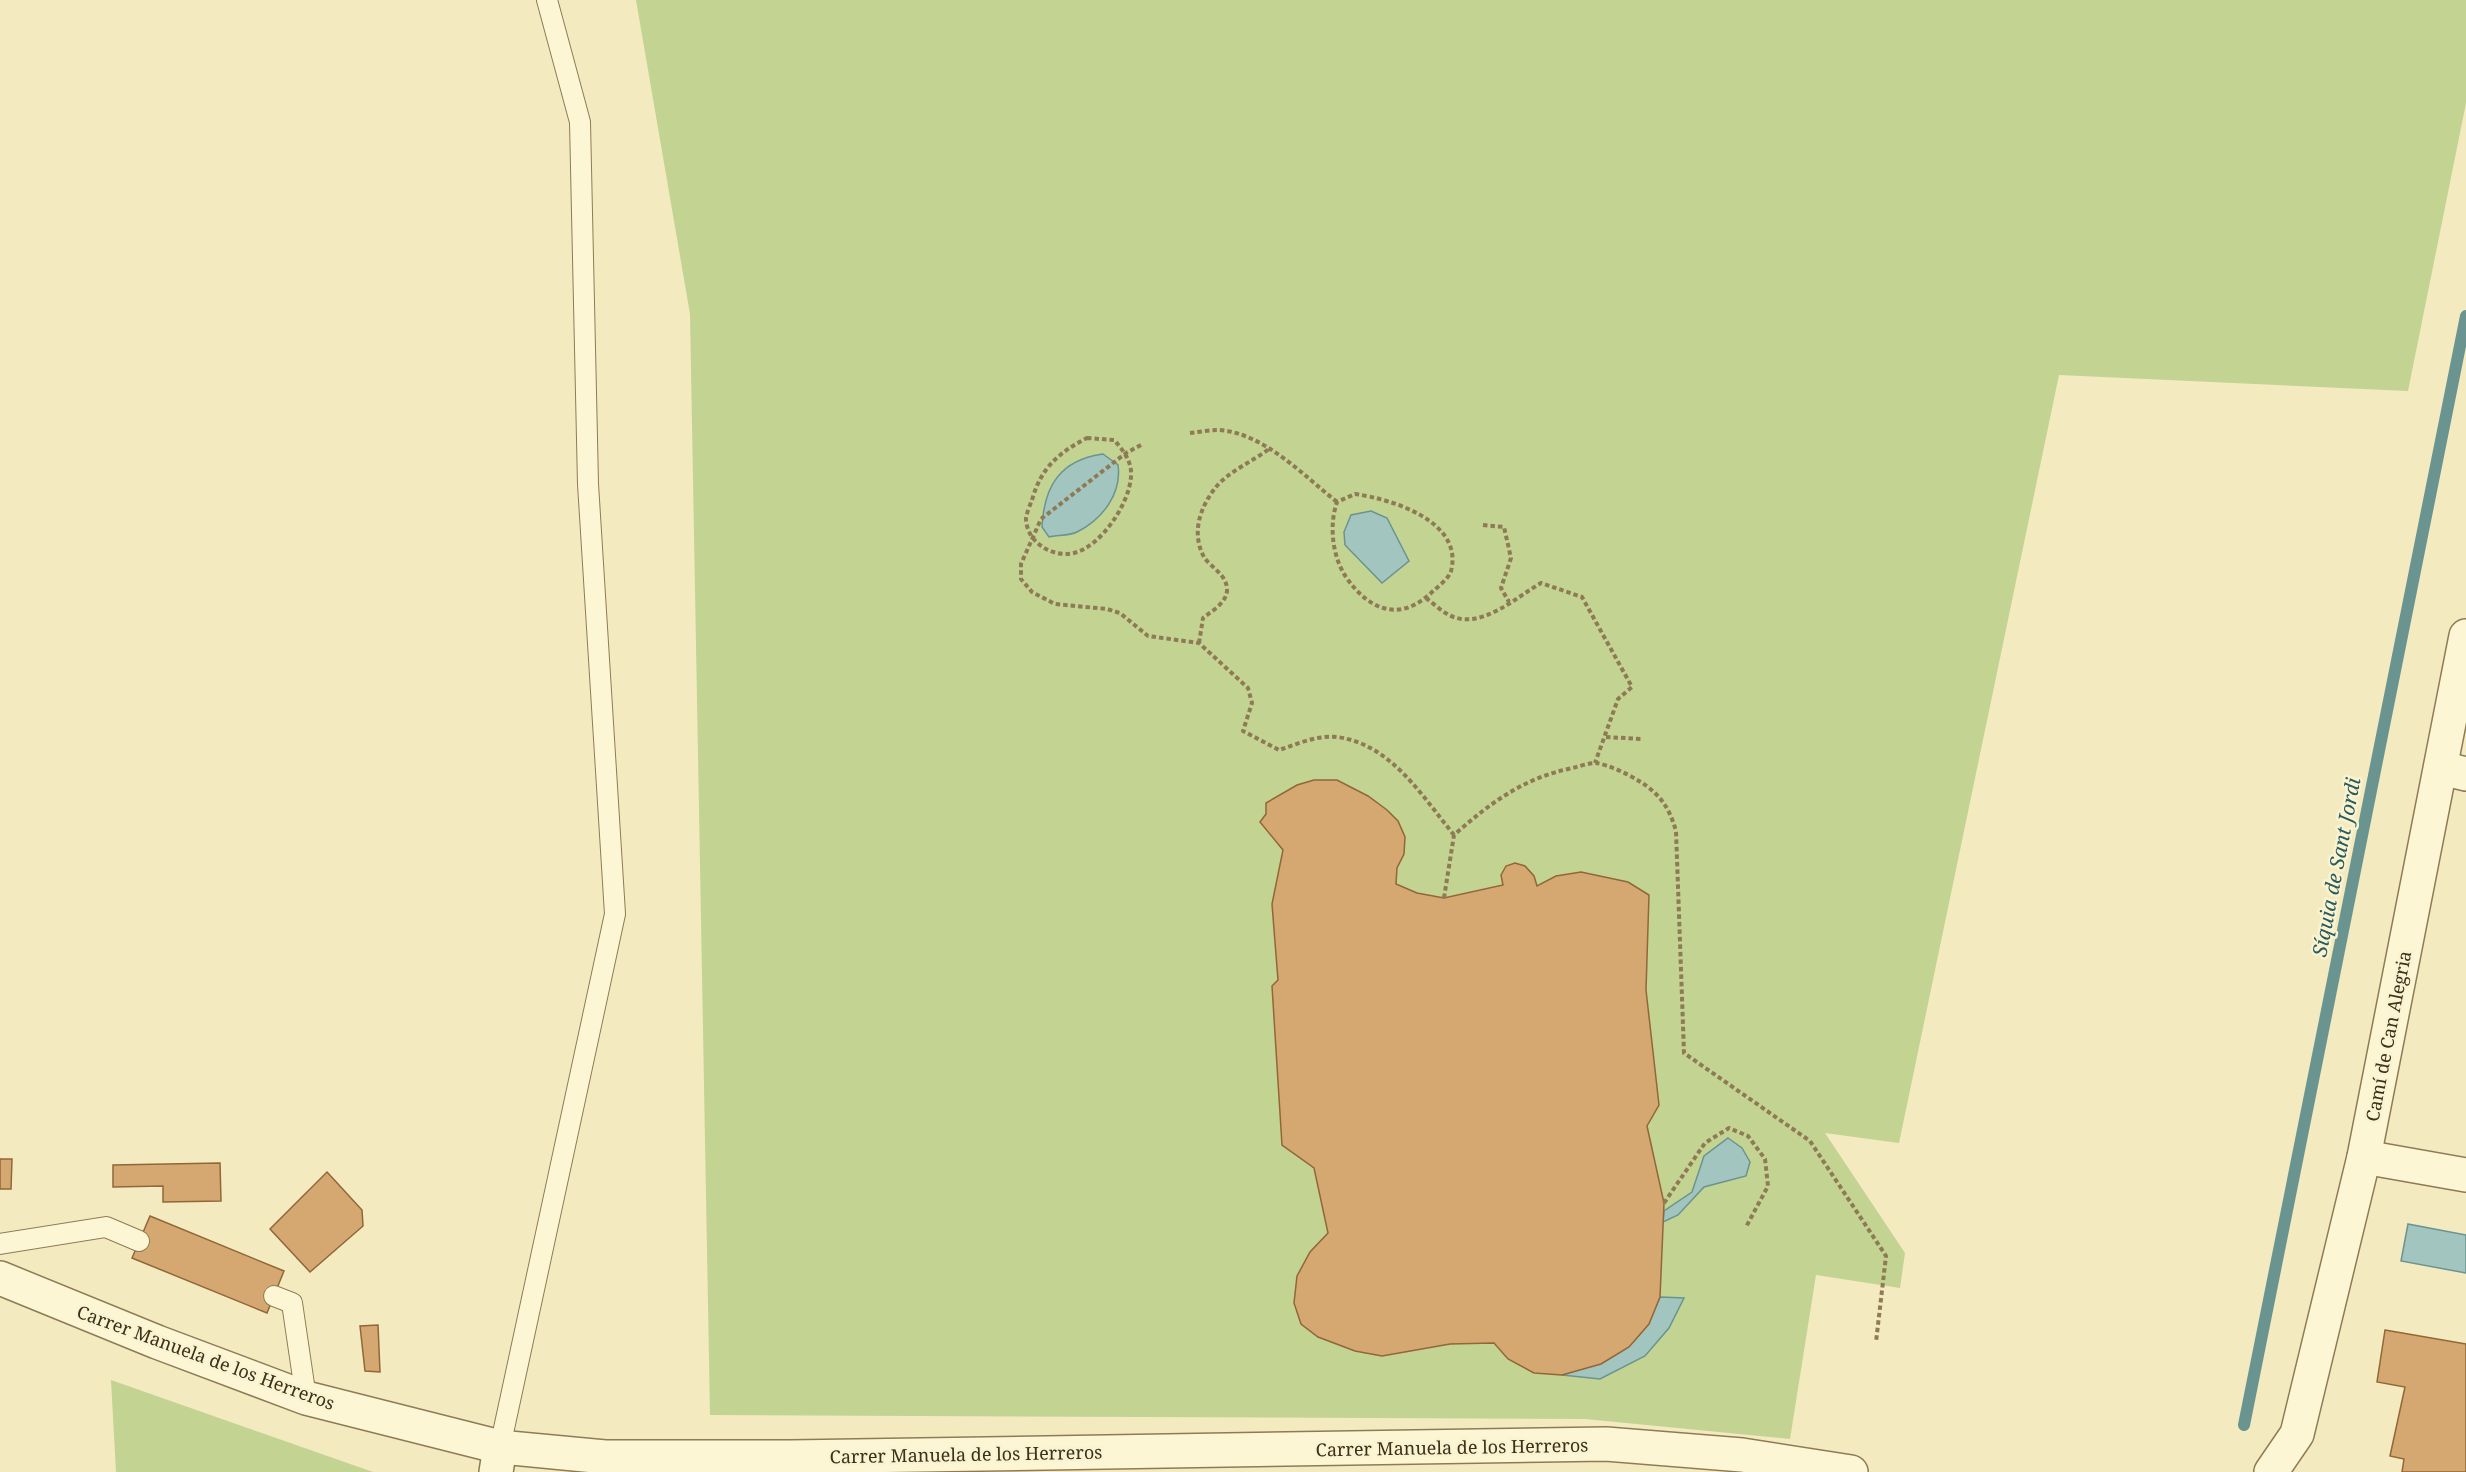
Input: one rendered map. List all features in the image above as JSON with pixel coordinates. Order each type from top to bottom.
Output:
[{"type":"street","name":"Camí de Can Alegria","points":[[2297,1434],[2453,771],[2466,636]]},
{"type":"street","points":[[2364,1157],[2466,1175]]},
{"type":"street","name":"Carrer Manuela de los Herreros","points":[[0,1278],[157,1342],[306,1398],[498,1459],[791,1457],[1606,1444],[1742,1455],[1851,1472]]},
{"type":"street","points":[[2271,1472],[2297,1434]]},
{"type":"street","points":[[2297,1434],[2302,1472]]},
{"type":"lane","points":[[498,1459],[615,914],[588,484],[580,122],[547,0]]},
{"type":"lane","points":[[0,1244],[106,1227],[139,1241]]},
{"type":"lane","points":[[274,1296],[292,1303],[306,1398]]},
{"type":"path","points":[[1190,433],[1219,430],[1245,435],[1269,449],[1337,502]]},
{"type":"path","points":[[1088,438],[1114,440],[1126,453],[1131,474],[1125,504],[1093,543],[1074,553],[1049,552],[1031,538],[1026,518],[1033,495],[1046,470],[1062,451],[1088,438]]},
{"type":"path","points":[[1141,445],[1126,453],[1041,519],[1021,564],[1021,579],[1032,592],[1055,604],[1107,609],[1120,613],[1148,636],[1199,644],[1248,688],[1252,703],[1244,731],[1279,750],[1308,740],[1335,737],[1360,743],[1387,758],[1413,783],[1454,835]]},
{"type":"path","points":[[1199,644],[1203,618],[1222,603],[1227,592],[1225,580],[1204,557],[1197,534],[1201,511],[1217,486],[1269,449]]},
{"type":"path","points":[[1355,494],[1383,498],[1414,510],[1445,536],[1453,556],[1451,574],[1426,598],[1406,609],[1380,609],[1358,595],[1343,573],[1333,546],[1333,514],[1337,502],[1355,494]]},
{"type":"path","points":[[1483,525],[1504,527],[1511,558],[1501,588],[1509,602]]},
{"type":"path","points":[[1426,598],[1449,615],[1460,618],[1484,618],[1541,583],[1582,597],[1632,687],[1618,699],[1595,763]]},
{"type":"path","points":[[1606,736],[1642,739]]},
{"type":"path","points":[[1444,898],[1454,835],[1483,809],[1516,787],[1548,774],[1595,763],[1631,776],[1656,792],[1670,810],[1676,831],[1684,1053],[1810,1141],[1874,1236],[1886,1256],[1876,1342]]},
{"type":"path","points":[[1664,1203],[1705,1143],[1729,1128],[1748,1136],[1764,1159],[1768,1186],[1746,1227]]},
{"type":"green space","points":[[636,0],[2466,0],[2466,103],[2408,391],[2059,375],[1899,1143],[1825,1133],[1905,1253],[1900,1288],[1816,1275],[1790,1439],[1585,1419],[710,1415],[690,314]]},
{"type":"green space","points":[[111,1380],[373,1472],[116,1472]]},
{"type":"water","points":[[1103,454],[1118,465],[1117,485],[1109,504],[1095,520],[1077,532],[1049,537],[1042,527],[1043,512],[1046,499],[1057,477],[1076,462]]},
{"type":"water","points":[[1371,511],[1387,518],[1409,561],[1382,583],[1345,545],[1344,532],[1351,515]]},
{"type":"water","points":[[1728,1138],[1742,1148],[1750,1162],[1746,1176],[1704,1187],[1678,1215],[1663,1222],[1664,1211],[1692,1192],[1704,1156]]},
{"type":"water","points":[[2408,1224],[2466,1235],[2466,1273],[2401,1261]]},
{"type":"water","points":[[1660,1297],[1684,1298],[1669,1328],[1645,1356],[1600,1379],[1562,1375],[1597,1364],[1623,1350],[1643,1330]]},
{"type":"building","points":[[1314,780],[1337,780],[1368,796],[1398,821],[1405,837],[1404,854],[1397,868],[1396,884],[1417,893],[1444,898],[1503,885],[1501,875],[1506,866],[1515,863],[1525,866],[1534,876],[1537,886],[1556,876],[1581,872],[1628,882],[1649,895],[1646,990],[1659,1105],[1647,1126],[1664,1203],[1660,1297],[1649,1324],[1629,1347],[1601,1364],[1562,1375],[1534,1373],[1508,1359],[1494,1343],[1450,1344],[1382,1356],[1355,1351],[1318,1337],[1301,1324],[1294,1303],[1297,1276],[1310,1252],[1328,1233],[1314,1168],[1282,1145],[1272,986],[1278,980],[1272,904],[1283,850],[1260,822],[1266,814],[1266,803],[1297,785]]},
{"type":"building","points":[[0,1159],[12,1159],[11,1189],[0,1189]]},
{"type":"building","points":[[220,1163],[221,1201],[163,1202],[163,1186],[113,1187],[113,1165]]},
{"type":"building","points":[[327,1172],[362,1210],[363,1226],[310,1272],[270,1229]]},
{"type":"building","points":[[150,1216],[284,1271],[267,1313],[132,1258]]},
{"type":"building","points":[[378,1325],[380,1372],[365,1371],[360,1326]]},
{"type":"building","points":[[2385,1330],[2466,1344],[2466,1472],[2402,1472],[2404,1459],[2390,1456],[2405,1387],[2377,1382]]},
{"type":"waterway","name":"Síquia de Sant Jordi","points":[[2244,1425],[2466,316]]}]
